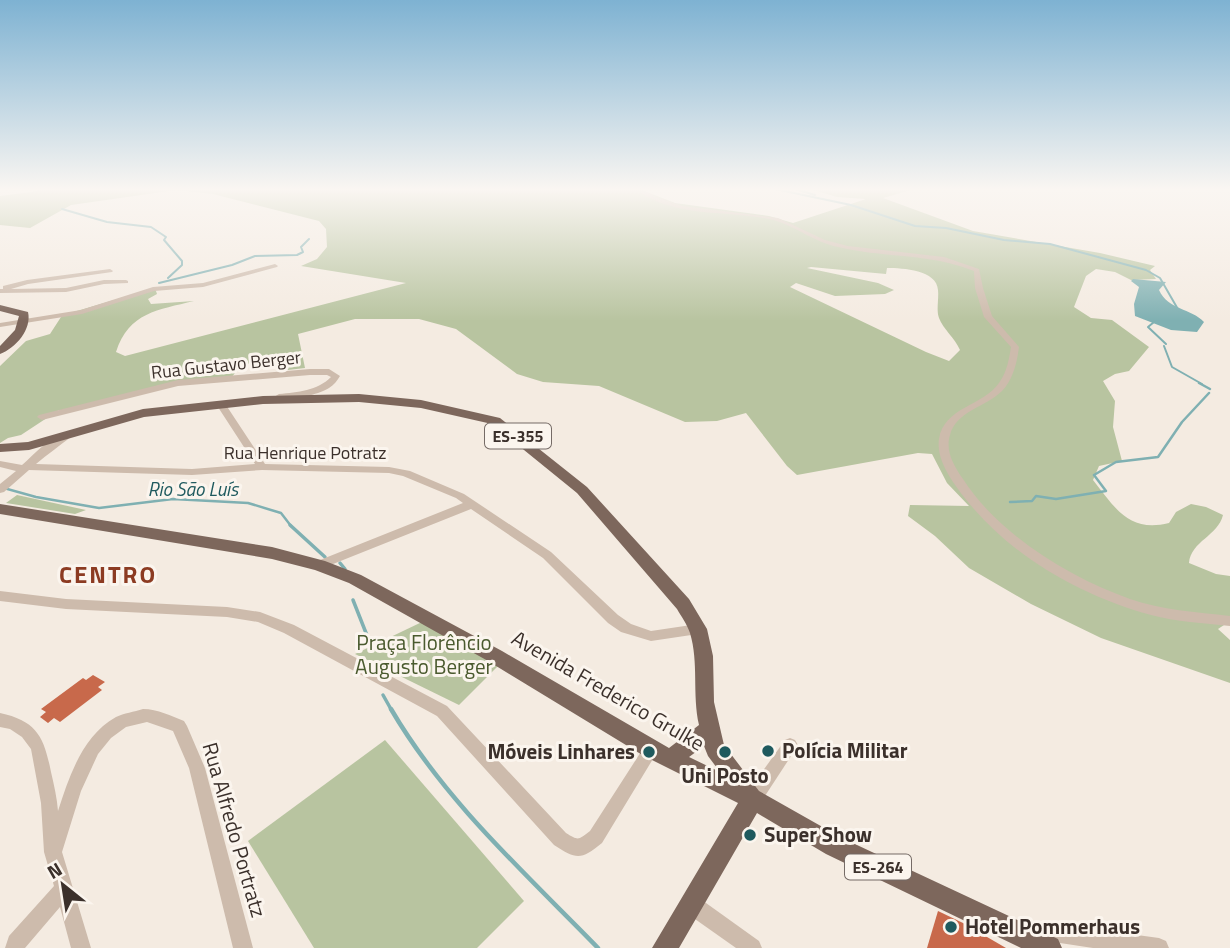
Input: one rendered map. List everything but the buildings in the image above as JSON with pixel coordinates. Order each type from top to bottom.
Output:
[{"type":"main road","points":[[0,308],[24,314],[25,321],[17,336],[0,351]]},
{"type":"main road","name":"ES-355","points":[[0,448],[29,446],[142,413],[263,400],[342,397],[370,399],[421,404],[496,421],[582,490],[683,604],[698,629],[704,656],[704,702],[715,749],[753,799]]},
{"type":"main road","name":"Avenida Frederico Grulke","points":[[0,509],[272,553],[319,565],[355,579],[483,650],[651,749],[753,799],[835,846],[1049,948]]},
{"type":"main road","points":[[672,758],[709,730]]},
{"type":"main road","points":[[664,948],[753,799]]},
{"type":"street","points":[[810,233],[840,246],[944,261],[978,270],[978,288],[988,317],[1015,347],[1011,368],[997,391],[948,425],[942,448],[951,469],[972,502],[1001,531],[1051,567],[1108,594],[1148,609],[1230,621]]},
{"type":"street","points":[[0,325],[82,312],[153,289],[203,285],[275,265]]},
{"type":"street","points":[[2,290],[27,282],[110,271]]},
{"type":"street","points":[[2,290],[52,290],[104,282],[126,282]]},
{"type":"street","name":"Rua Gustavo Berger","points":[[42,417],[178,383],[310,372],[329,372],[336,376],[332,382],[316,390],[263,400]]},
{"type":"street","points":[[221,404],[262,467]]},
{"type":"street","points":[[4,487],[54,443],[78,431]]},
{"type":"street","name":"Rua Henrique Potratz","points":[[0,464],[25,468],[192,472],[262,467],[389,470],[423,478],[472,504],[560,565],[603,610],[626,628],[651,636],[698,629]]},
{"type":"street","points":[[319,565],[472,504]]},
{"type":"street","points":[[0,596],[66,604],[228,612],[260,617],[289,629],[442,711],[560,839],[574,848],[582,848],[596,837],[651,749]]},
{"type":"street","name":"Rua Alfredo Portratz","points":[[53,852],[83,762],[111,729],[128,719],[145,715],[179,726],[197,768],[243,948]]},
{"type":"street","points":[[0,720],[14,723],[27,732],[38,747],[49,803],[53,852],[81,948]]},
{"type":"street","points":[[753,799],[790,745]]},
{"type":"street","points":[[15,948],[16,943],[63,890]]},
{"type":"street","points":[[692,905],[752,948]]},
{"type":"street","points":[[1007,927],[1159,948]]},
{"type":"green space","points":[[326,233],[986,233],[1100,253],[1155,266],[1150,270],[1156,279],[1131,280],[1115,272],[1096,269],[1086,276],[1074,307],[1091,318],[1112,320],[1149,347],[1129,371],[1115,374],[1103,381],[1115,401],[1113,427],[1122,461],[1099,466],[1093,480],[1116,509],[1133,521],[1143,524],[1169,523],[1176,512],[1191,504],[1223,515],[1216,528],[1194,549],[1189,563],[1216,574],[1230,576],[1230,621],[1218,629],[1230,640],[1230,683],[1101,638],[1031,604],[969,568],[935,536],[908,516],[910,505],[969,506],[947,483],[932,454],[918,453],[797,475],[746,413],[717,421],[685,422],[599,386],[543,382],[517,374],[456,329],[419,319],[355,319],[298,334],[305,368],[279,371],[276,362],[242,364],[231,378],[167,386],[66,411],[59,410],[21,435],[0,443],[0,366],[26,341],[50,334],[61,317],[70,313],[155,288],[157,294],[148,299],[151,304],[194,301],[157,311],[137,321],[129,328],[116,352],[125,356],[406,283],[301,266],[317,259],[327,247]],"holes":[[[807,268],[886,274],[887,268],[926,274],[936,283],[939,318],[960,350],[949,361],[790,287],[796,283],[835,296],[885,294],[894,290],[878,283]]]},
{"type":"green space","points":[[17,495],[86,510],[75,514],[6,503]]},
{"type":"green space","name":"Praça Florêncio Augusto Berger","points":[[424,621],[500,664],[459,705],[355,654]]},
{"type":"green space","points":[[385,740],[524,901],[477,948],[314,948],[248,841]]},
{"type":"water","points":[[1131,281],[1166,282],[1159,290],[1163,297],[1204,322],[1197,332],[1171,330],[1135,316],[1134,304],[1139,287]]},
{"type":"waterway","points":[[160,233],[166,237],[164,240],[182,261],[182,265],[168,278]]},
{"type":"waterway","points":[[971,233],[1004,240],[1050,244],[1146,270],[1160,278],[1179,311]]},
{"type":"waterway","points":[[159,283],[232,265],[255,256],[297,255],[303,252],[301,247],[309,239]]},
{"type":"waterway","points":[[1154,322],[1148,327],[1166,344]]},
{"type":"waterway","points":[[1164,346],[1172,367],[1202,384]]},
{"type":"waterway","points":[[1199,383],[1210,389]]},
{"type":"waterway","points":[[1010,502],[1032,501],[1036,496],[1056,499],[1106,491],[1094,475],[1116,462],[1158,457],[1182,422],[1209,393]]},
{"type":"waterway","name":"Rio São Luís","points":[[0,487],[36,497],[99,508],[173,499],[248,503],[281,513],[291,526]]},
{"type":"waterway","name":"Rio São Luís","points":[[291,526],[325,557]]},
{"type":"waterway","name":"Rio São Luís","points":[[340,563],[345,569]]},
{"type":"waterway","name":"Rio São Luís","points":[[353,600],[368,638]]},
{"type":"waterway","name":"Rio São Luís","points":[[383,695],[392,711]]},
{"type":"waterway","name":"Rio São Luís","points":[[391,709],[435,774],[461,805],[598,948]]},
{"type":"place","name":"Polícia Militar","points":[[768,751]]},
{"type":"place","name":"Móveis Linhares","points":[[649,752]]},
{"type":"place","name":"Uni Posto","points":[[725,752]]},
{"type":"place","name":"Super Show","points":[[750,835]]},
{"type":"place","name":"Hotel Pommerhaus","points":[[951,927]]},
{"type":"district","name":"CENTRO","points":[[108,575]]}]
